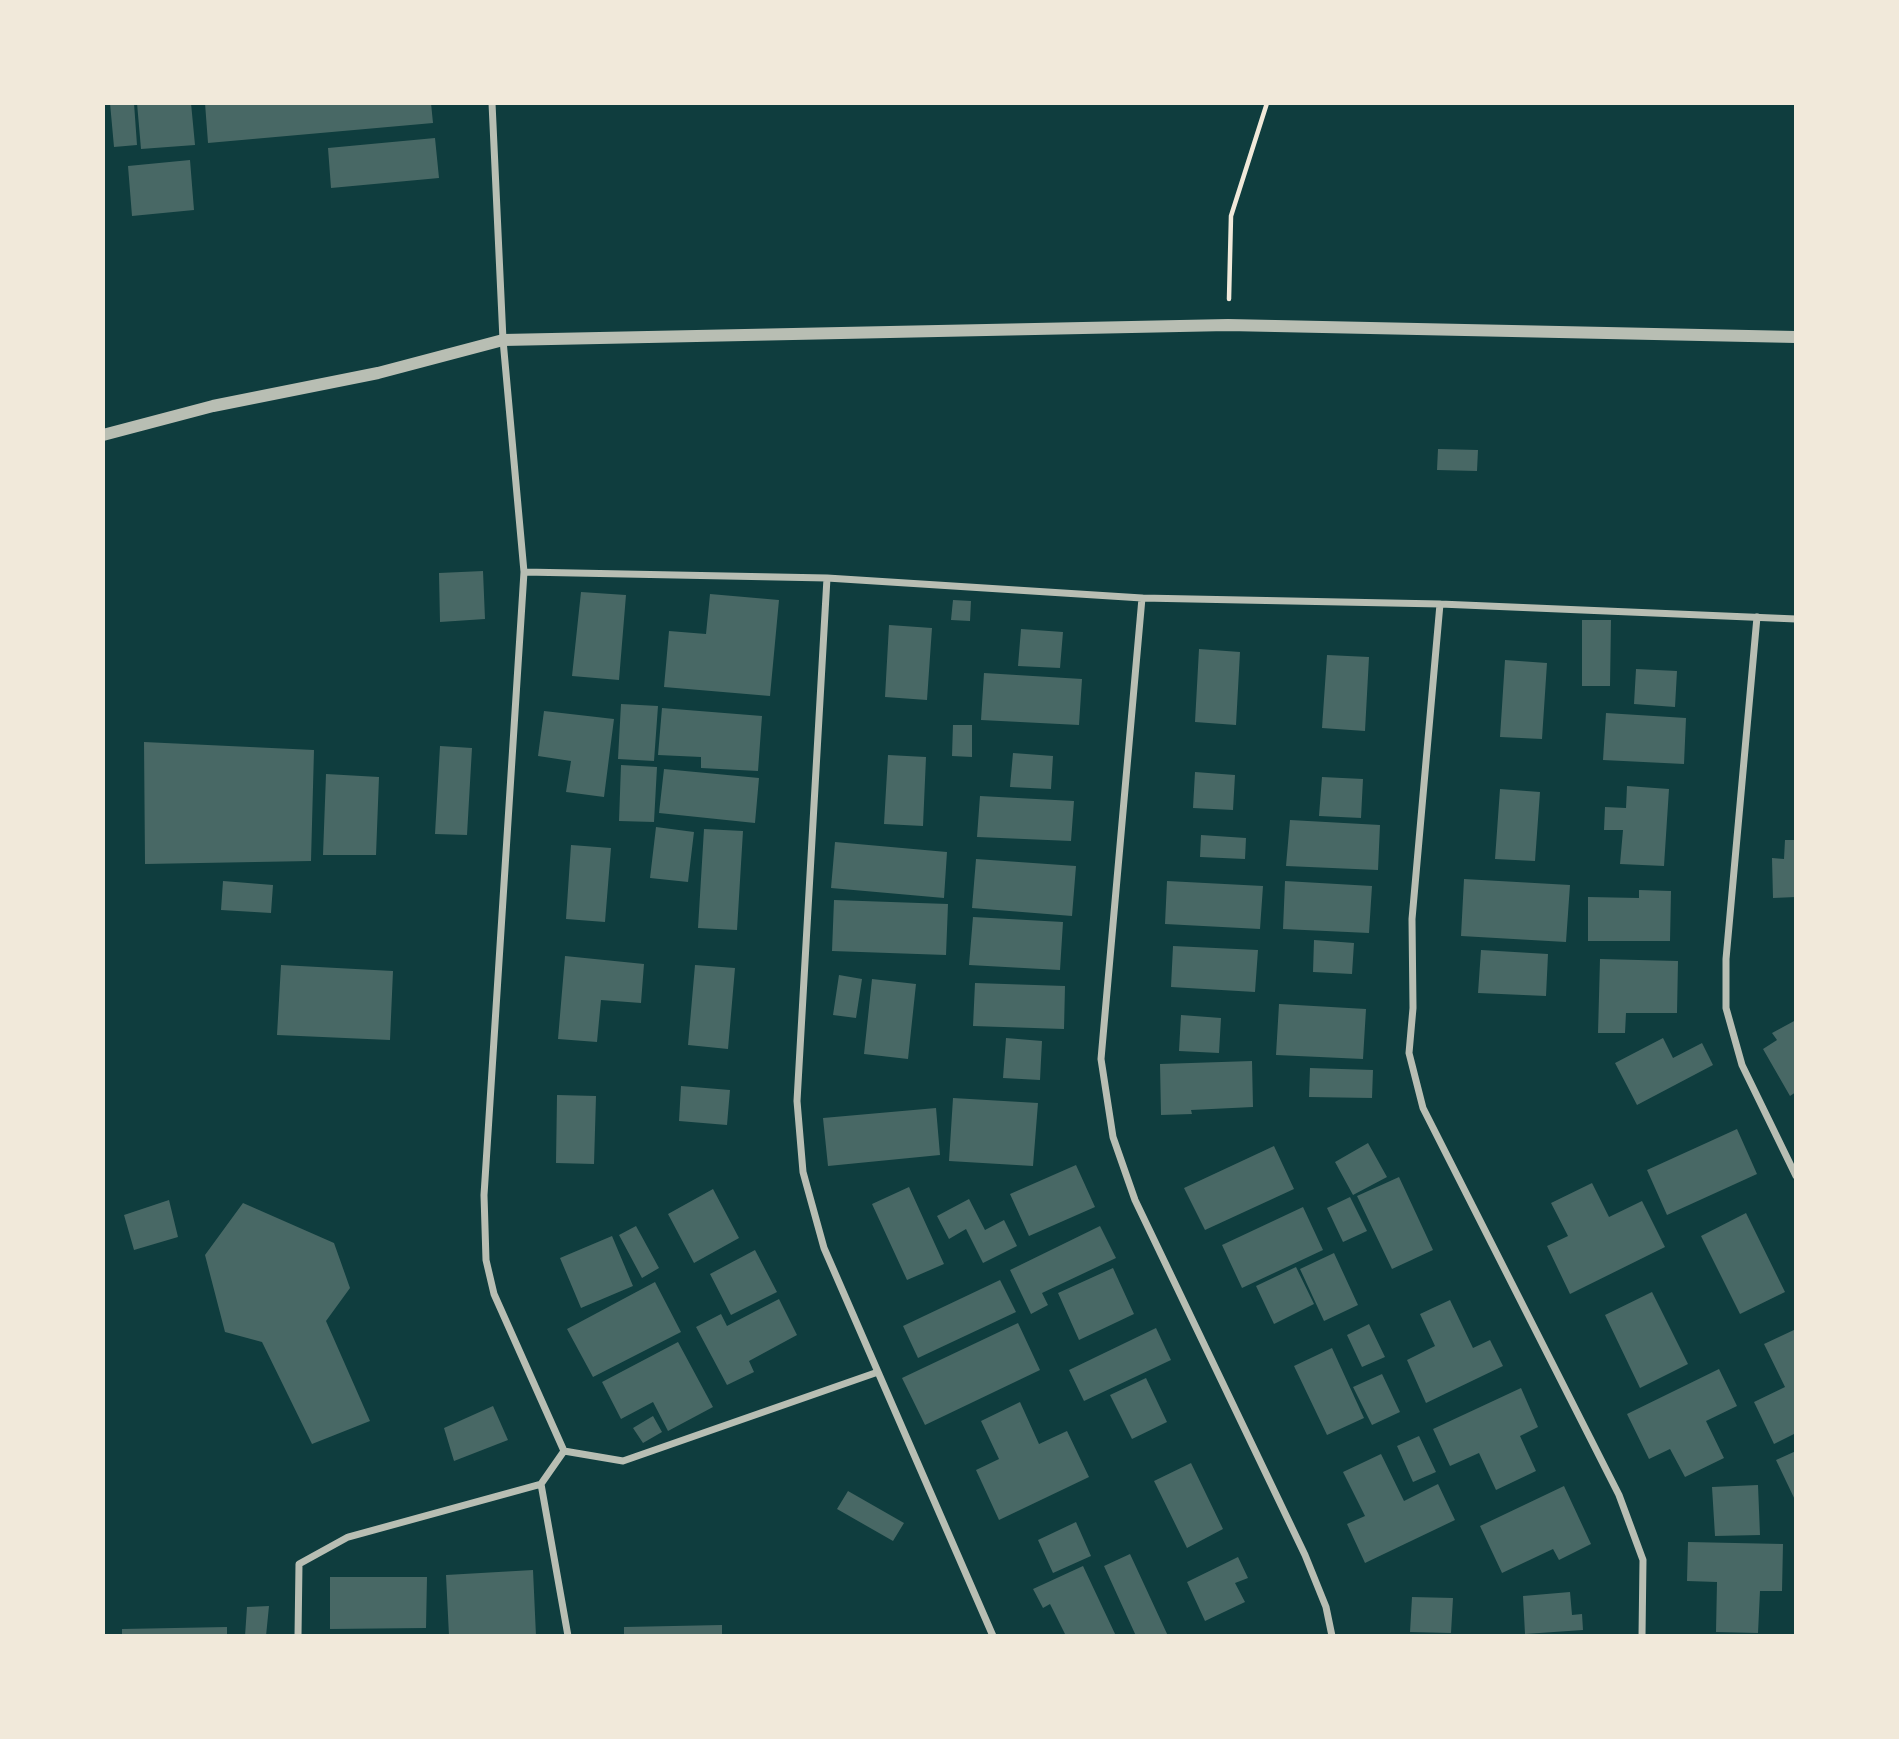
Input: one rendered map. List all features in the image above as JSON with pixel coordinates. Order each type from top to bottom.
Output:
[{"type":"street","points":[[492,103],[503,340],[524,572],[484,1195],[486,1260],[494,1294],[564,1451]]},
{"type":"street","points":[[103,435],[214,405],[377,373],[503,340],[1228,325],[1796,337]]},
{"type":"street","points":[[524,572],[827,578],[1142,597],[1440,604],[1796,619]]},
{"type":"street","points":[[827,578],[796,1101],[803,1172],[824,1248],[993,1636]]},
{"type":"street","points":[[1142,597],[1101,1059],[1113,1137],[1135,1200],[1305,1555],[1326,1607],[1332,1636]]},
{"type":"street","points":[[1440,604],[1412,919],[1413,1008],[1409,1053],[1423,1108],[1619,1495],[1643,1560],[1642,1636]]},
{"type":"street","points":[[1757,617],[1726,959],[1726,1008],[1742,1065],[1796,1176]]},
{"type":"street","points":[[564,1451],[623,1461],[878,1372]]},
{"type":"street","points":[[298,1636],[299,1564],[348,1537],[541,1484],[564,1451]]},
{"type":"street","points":[[541,1484],[568,1636]]},
{"type":"path","points":[[1228,325],[1231,216],[1268,103]]},
{"type":"building","points":[[110,103],[134,103],[137,145],[114,147]]},
{"type":"building","points":[[137,103],[191,103],[195,145],[141,149]]},
{"type":"building","points":[[205,103],[431,103],[433,123],[208,143]]},
{"type":"building","points":[[435,138],[439,178],[331,188],[328,148]]},
{"type":"building","points":[[190,160],[194,210],[132,216],[128,166]]},
{"type":"building","points":[[1438,449],[1478,450],[1477,471],[1437,470]]},
{"type":"building","points":[[483,571],[485,619],[440,622],[439,573]]},
{"type":"building","points":[[581,592],[626,595],[619,680],[572,676]]},
{"type":"building","points":[[710,594],[779,600],[770,696],[664,687],[669,631],[706,634]]},
{"type":"building","points":[[953,600],[971,601],[970,621],[951,620]]},
{"type":"building","points":[[1582,620],[1611,620],[1610,686],[1582,686]]},
{"type":"building","points":[[889,625],[932,628],[927,700],[885,697]]},
{"type":"building","points":[[1021,629],[1063,632],[1060,668],[1018,666]]},
{"type":"building","points":[[1199,649],[1240,652],[1236,725],[1195,722]]},
{"type":"building","points":[[1327,655],[1369,657],[1365,731],[1322,728]]},
{"type":"building","points":[[1505,660],[1547,663],[1542,739],[1500,737]]},
{"type":"building","points":[[1636,669],[1677,671],[1675,707],[1634,704]]},
{"type":"building","points":[[984,673],[1082,679],[1079,725],[981,720]]},
{"type":"building","points":[[621,704],[658,706],[654,761],[618,759]]},
{"type":"building","points":[[662,708],[762,716],[758,771],[701,768],[701,757],[658,755]]},
{"type":"building","points":[[544,711],[614,719],[604,797],[566,792],[571,761],[538,756]]},
{"type":"building","points":[[1606,713],[1686,718],[1684,764],[1603,760]]},
{"type":"building","points":[[953,725],[972,725],[972,757],[952,756]]},
{"type":"building","points":[[144,742],[314,750],[311,861],[145,864]]},
{"type":"building","points":[[440,746],[472,748],[467,835],[435,834]]},
{"type":"building","points":[[1013,753],[1053,756],[1051,789],[1010,787]]},
{"type":"building","points":[[888,755],[926,757],[923,826],[884,824]]},
{"type":"building","points":[[621,765],[657,767],[654,822],[619,821]]},
{"type":"building","points":[[664,769],[759,778],[755,823],[659,813]]},
{"type":"building","points":[[1195,772],[1235,775],[1233,810],[1193,808]]},
{"type":"building","points":[[326,774],[379,777],[376,855],[323,855]]},
{"type":"building","points":[[1322,777],[1363,779],[1361,818],[1319,816]]},
{"type":"building","points":[[1627,786],[1669,789],[1664,866],[1620,864],[1623,830],[1604,830],[1605,807],[1626,808]]},
{"type":"building","points":[[1500,789],[1540,792],[1535,861],[1495,859]]},
{"type":"building","points":[[980,796],[1074,801],[1071,841],[977,837]]},
{"type":"building","points":[[1290,820],[1380,825],[1378,870],[1286,866]]},
{"type":"building","points":[[656,827],[694,832],[688,882],[650,878]]},
{"type":"building","points":[[704,829],[743,831],[737,930],[698,928]]},
{"type":"building","points":[[1201,835],[1246,838],[1245,859],[1200,857]]},
{"type":"building","points":[[1785,840],[1796,840],[1796,897],[1773,898],[1772,858],[1784,859]]},
{"type":"building","points":[[835,842],[947,852],[944,898],[831,888]]},
{"type":"building","points":[[571,845],[611,848],[605,922],[566,919]]},
{"type":"building","points":[[976,859],[1076,866],[1072,916],[972,908]]},
{"type":"building","points":[[1464,879],[1570,885],[1566,942],[1461,936]]},
{"type":"building","points":[[223,881],[273,885],[271,913],[221,910]]},
{"type":"building","points":[[1167,881],[1263,886],[1260,929],[1165,924]]},
{"type":"building","points":[[1285,881],[1372,886],[1369,933],[1283,929]]},
{"type":"building","points":[[1639,890],[1671,891],[1670,941],[1588,941],[1588,897],[1639,898]]},
{"type":"building","points":[[834,900],[948,904],[946,955],[832,951]]},
{"type":"building","points":[[973,917],[1063,922],[1060,970],[969,965]]},
{"type":"building","points":[[1314,940],[1354,943],[1352,974],[1313,972]]},
{"type":"building","points":[[1173,946],[1258,950],[1255,992],[1171,987]]},
{"type":"building","points":[[1481,950],[1548,954],[1546,996],[1478,993]]},
{"type":"building","points":[[565,956],[644,964],[641,1003],[601,1000],[597,1042],[558,1039]]},
{"type":"building","points":[[1600,959],[1678,961],[1677,1013],[1626,1013],[1625,1033],[1598,1033]]},
{"type":"building","points":[[281,965],[393,971],[390,1040],[277,1035]]},
{"type":"building","points":[[695,965],[735,968],[728,1049],[688,1045]]},
{"type":"building","points":[[839,975],[862,979],[856,1018],[833,1015]]},
{"type":"building","points":[[872,979],[916,984],[908,1059],[864,1054]]},
{"type":"building","points":[[975,983],[1065,986],[1064,1029],[973,1026]]},
{"type":"building","points":[[1279,1004],[1366,1009],[1363,1059],[1276,1055]]},
{"type":"building","points":[[1181,1015],[1221,1018],[1219,1053],[1179,1051]]},
{"type":"building","points":[[1796,1020],[1796,1092],[1790,1096],[1763,1049],[1777,1040],[1772,1033]]},
{"type":"building","points":[[1006,1038],[1042,1041],[1040,1080],[1003,1078]]},
{"type":"building","points":[[1663,1038],[1673,1058],[1702,1043],[1713,1065],[1637,1105],[1615,1063]]},
{"type":"building","points":[[1252,1061],[1253,1107],[1191,1110],[1192,1114],[1161,1115],[1160,1064]]},
{"type":"building","points":[[1310,1068],[1373,1070],[1372,1098],[1309,1097]]},
{"type":"building","points":[[681,1086],[730,1090],[727,1125],[679,1121]]},
{"type":"building","points":[[557,1095],[596,1096],[594,1164],[556,1163]]},
{"type":"building","points":[[953,1098],[1038,1103],[1033,1166],[949,1161]]},
{"type":"building","points":[[936,1108],[940,1155],[828,1166],[823,1118]]},
{"type":"building","points":[[1737,1129],[1757,1174],[1667,1215],[1647,1170]]},
{"type":"building","points":[[1368,1143],[1387,1177],[1353,1195],[1335,1162]]},
{"type":"building","points":[[1274,1146],[1294,1189],[1205,1230],[1184,1188]]},
{"type":"building","points":[[1076,1165],[1095,1207],[1029,1236],[1010,1194]]},
{"type":"building","points":[[1399,1177],[1433,1250],[1392,1269],[1357,1196]]},
{"type":"building","points":[[1592,1183],[1609,1217],[1642,1201],[1665,1247],[1570,1294],[1547,1246],[1568,1236],[1551,1203]]},
{"type":"building","points":[[909,1187],[944,1264],[907,1280],[872,1204]]},
{"type":"building","points":[[713,1189],[739,1238],[694,1263],[668,1214]]},
{"type":"building","points":[[1350,1197],[1367,1231],[1343,1242],[1327,1208]]},
{"type":"building","points":[[969,1199],[985,1230],[1004,1220],[1017,1246],[983,1263],[966,1229],[949,1239],[937,1216]]},
{"type":"building","points":[[169,1200],[178,1237],[134,1250],[124,1215]]},
{"type":"building","points":[[243,1203],[334,1243],[350,1288],[326,1321],[370,1421],[312,1444],[262,1342],[225,1332],[205,1255]]},
{"type":"building","points":[[1303,1207],[1323,1250],[1242,1288],[1222,1245]]},
{"type":"building","points":[[1746,1213],[1785,1292],[1740,1314],[1701,1236]]},
{"type":"building","points":[[636,1226],[659,1268],[642,1278],[619,1235]]},
{"type":"building","points":[[1100,1226],[1116,1258],[1042,1293],[1048,1305],[1031,1314],[1010,1270]]},
{"type":"building","points":[[612,1236],[633,1286],[581,1308],[560,1258]]},
{"type":"building","points":[[755,1250],[777,1292],[731,1315],[710,1274]]},
{"type":"building","points":[[1334,1253],[1358,1305],[1324,1321],[1300,1269]]},
{"type":"building","points":[[1296,1267],[1314,1304],[1274,1324],[1256,1286]]},
{"type":"building","points":[[1113,1268],[1134,1314],[1079,1340],[1058,1293]]},
{"type":"building","points":[[1000,1280],[1016,1312],[918,1358],[903,1326]]},
{"type":"building","points":[[655,1282],[681,1332],[593,1377],[567,1329]]},
{"type":"building","points":[[1652,1292],[1688,1364],[1640,1388],[1605,1315]]},
{"type":"building","points":[[779,1299],[797,1335],[749,1361],[754,1372],[727,1385],[696,1327],[721,1314],[727,1326]]},
{"type":"building","points":[[1450,1300],[1473,1348],[1490,1340],[1503,1366],[1426,1403],[1407,1360],[1435,1346],[1420,1314]]},
{"type":"building","points":[[1018,1323],[1040,1370],[925,1425],[902,1378]]},
{"type":"building","points":[[1369,1324],[1385,1357],[1362,1367],[1347,1335]]},
{"type":"building","points":[[1156,1328],[1171,1360],[1084,1401],[1069,1370]]},
{"type":"building","points":[[1796,1329],[1796,1433],[1774,1444],[1754,1402],[1785,1387],[1764,1344]]},
{"type":"building","points":[[678,1342],[713,1407],[668,1431],[653,1402],[621,1419],[602,1382]]},
{"type":"building","points":[[1332,1348],[1364,1418],[1327,1435],[1294,1366]]},
{"type":"building","points":[[1719,1369],[1737,1406],[1706,1421],[1724,1458],[1685,1477],[1670,1449],[1649,1459],[1627,1414]]},
{"type":"building","points":[[1382,1374],[1400,1412],[1372,1425],[1353,1387]]},
{"type":"building","points":[[1146,1378],[1167,1422],[1132,1439],[1110,1395]]},
{"type":"building","points":[[1521,1388],[1538,1427],[1520,1436],[1536,1471],[1496,1490],[1479,1453],[1450,1466],[1433,1429]]},
{"type":"building","points":[[1020,1402],[1039,1444],[1067,1431],[1089,1477],[999,1520],[976,1470],[999,1459],[981,1421]]},
{"type":"building","points":[[493,1406],[508,1440],[454,1461],[444,1428]]},
{"type":"building","points":[[653,1416],[662,1432],[643,1443],[633,1428]]},
{"type":"building","points":[[1419,1436],[1436,1472],[1413,1482],[1397,1446]]},
{"type":"building","points":[[1796,1451],[1796,1502],[1776,1460]]},
{"type":"building","points":[[1381,1454],[1404,1501],[1438,1484],[1455,1520],[1365,1563],[1347,1524],[1365,1516],[1343,1472]]},
{"type":"building","points":[[1191,1463],[1223,1529],[1187,1548],[1154,1481]]},
{"type":"building","points":[[1758,1485],[1760,1535],[1715,1536],[1712,1487]]},
{"type":"building","points":[[1564,1486],[1591,1544],[1559,1560],[1553,1549],[1502,1573],[1480,1526]]},
{"type":"building","points":[[848,1491],[904,1523],[893,1541],[837,1509]]},
{"type":"building","points":[[1076,1522],[1091,1556],[1053,1573],[1038,1540]]},
{"type":"building","points":[[1688,1542],[1783,1544],[1782,1591],[1760,1591],[1758,1633],[1716,1632],[1717,1582],[1687,1581]]},
{"type":"building","points":[[1130,1554],[1168,1636],[1136,1636],[1104,1566]]},
{"type":"building","points":[[1238,1557],[1248,1578],[1235,1583],[1245,1602],[1205,1621],[1187,1582]]},
{"type":"building","points":[[1083,1566],[1116,1636],[1066,1636],[1050,1604],[1043,1608],[1033,1589]]},
{"type":"building","points":[[533,1570],[536,1636],[449,1636],[446,1575]]},
{"type":"building","points":[[330,1577],[427,1577],[426,1628],[330,1629]]},
{"type":"building","points":[[1570,1592],[1572,1615],[1582,1614],[1583,1630],[1525,1634],[1523,1596]]},
{"type":"building","points":[[1412,1597],[1453,1598],[1451,1633],[1410,1632]]},
{"type":"building","points":[[269,1606],[266,1636],[245,1636],[247,1607]]},
{"type":"building","points":[[722,1625],[722,1636],[624,1636],[624,1627]]},
{"type":"building","points":[[227,1627],[227,1636],[122,1636],[122,1629]]}]
